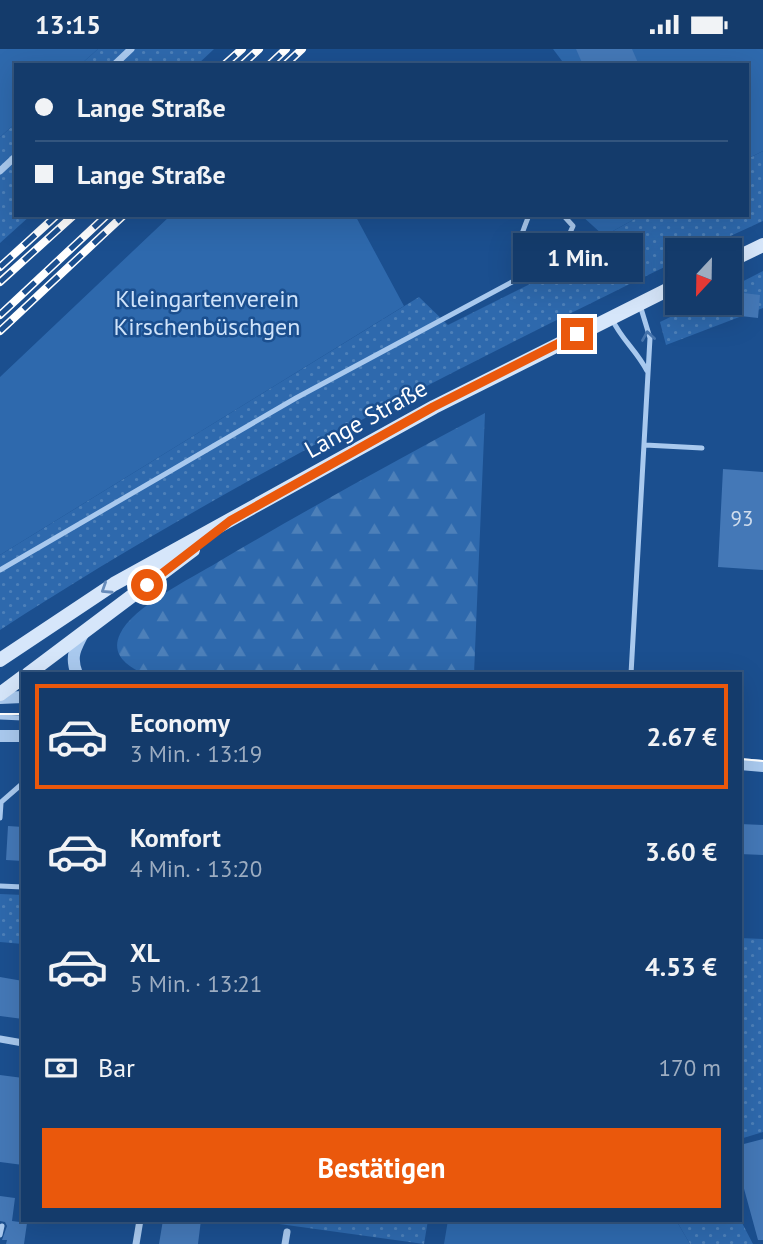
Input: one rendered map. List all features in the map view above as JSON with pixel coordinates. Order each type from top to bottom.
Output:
[{"type":"main road","points":[[742,255],[763,245]]},
{"type":"main road","name":"Lange Straße","points":[[0,660],[114,584],[433,407],[665,291]]},
{"type":"main road","name":"Lange Straße","points":[[31,672],[230,521]]},
{"type":"main road","points":[[0,696],[21,679]]},
{"type":"street","points":[[116,63],[131,49]]},
{"type":"street","points":[[0,171],[14,158]]},
{"type":"street","points":[[77,672],[72,661],[75,648],[84,632]]},
{"type":"street","points":[[0,696],[21,697]]},
{"type":"street","points":[[0,736],[21,736]]},
{"type":"street","points":[[742,764],[763,766]]},
{"type":"street","points":[[0,1039],[21,1043]]},
{"type":"street","points":[[136,1244],[140,1222]]},
{"type":"street","points":[[285,1244],[287,1232]]},
{"type":"lane","points":[[528,217],[517,243],[521,261],[530,273]]},
{"type":"lane","points":[[0,570],[296,398],[530,273],[562,251],[573,226],[565,217]]},
{"type":"lane","points":[[631,672],[650,338],[639,303]]},
{"type":"lane","points":[[610,317],[618,333],[637,351],[647,370]]},
{"type":"lane","points":[[645,445],[702,449]]},
{"type":"lane","points":[[0,717],[21,718]]},
{"type":"lane","points":[[0,818],[0,803],[21,785]]},
{"type":"lane","points":[[0,886],[21,887]]},
{"type":"lane","points":[[0,1235],[2,1226]]},
{"type":"green space","points":[[0,49],[98,49],[82,63],[14,63],[14,125],[0,137]]},
{"type":"green space","points":[[98,49],[214,49],[199,63],[82,63]]},
{"type":"green space","points":[[553,49],[763,49],[763,151],[749,158],[749,63],[564,63]]},
{"type":"green space","points":[[14,125],[14,217],[29,217],[0,243],[0,137]]},
{"type":"green space","points":[[763,151],[763,221],[726,238],[665,238],[665,267],[418,390],[248,481],[164,529],[0,630],[0,555],[419,297],[448,325],[574,262],[604,236],[638,217],[749,217],[749,158]]},
{"type":"green space","name":"Kleingartenverein Kirschenbüschgen","points":[[169,217],[356,217],[404,306],[0,555],[0,377]]},
{"type":"green space","points":[[583,217],[638,217],[604,236]]},
{"type":"green space","points":[[763,271],[763,308],[666,345],[660,322],[674,315],[742,315],[742,282]]},
{"type":"green space","points":[[485,413],[474,672],[141,672],[122,659],[117,648],[120,634],[149,604]]},
{"type":"green space","points":[[0,894],[21,895],[21,944],[0,942]]},
{"type":"green space","points":[[742,938],[763,939],[763,1132],[742,1138]]},
{"type":"green space","points":[[265,1222],[428,1222],[424,1244]]},
{"type":"green space","points":[[448,1222],[677,1222],[690,1244],[444,1244]]},
{"type":"green space","points":[[677,1222],[742,1222],[753,1244],[690,1244]]},
{"type":"building","points":[[576,49],[632,49],[638,63],[582,63]]},
{"type":"building","points":[[742,293],[760,295],[758,318],[732,315],[742,315]]},
{"type":"building","points":[[723,469],[763,472],[763,570],[718,567]]},
{"type":"building","points":[[742,824],[763,825],[763,855],[742,854]]},
{"type":"building","points":[[8,826],[21,827],[21,861],[6,860]]},
{"type":"building","points":[[0,977],[21,981],[21,1019],[0,1016]]},
{"type":"building","points":[[0,1075],[21,1078],[21,1165],[0,1162]]},
{"type":"building","points":[[763,1139],[763,1240],[758,1240],[742,1181],[742,1144]]},
{"type":"building","points":[[0,1196],[15,1198],[12,1221],[27,1223],[24,1244],[6,1244],[7,1240],[2,1240],[7,1226],[0,1221]]},
{"type":"building","points":[[163,1222],[201,1222],[198,1244],[159,1244]]},
{"type":"tram line","points":[[0,714],[21,714]]},
{"type":"tram line","points":[[742,759],[763,761]]},
{"type":"railway","points":[[226,63],[242,49]]},
{"type":"railway","points":[[244,63],[259,49]]},
{"type":"railway","points":[[271,63],[286,49]]},
{"type":"railway","points":[[287,63],[302,49]]},
{"type":"railway","points":[[0,267],[55,217]]},
{"type":"railway","points":[[0,282],[72,217]]},
{"type":"railway","points":[[0,315],[105,217]]},
{"type":"railway","points":[[0,331],[122,217]]},
{"type":"route","points":[[147,585],[230,521],[433,407],[577,334]]}]
